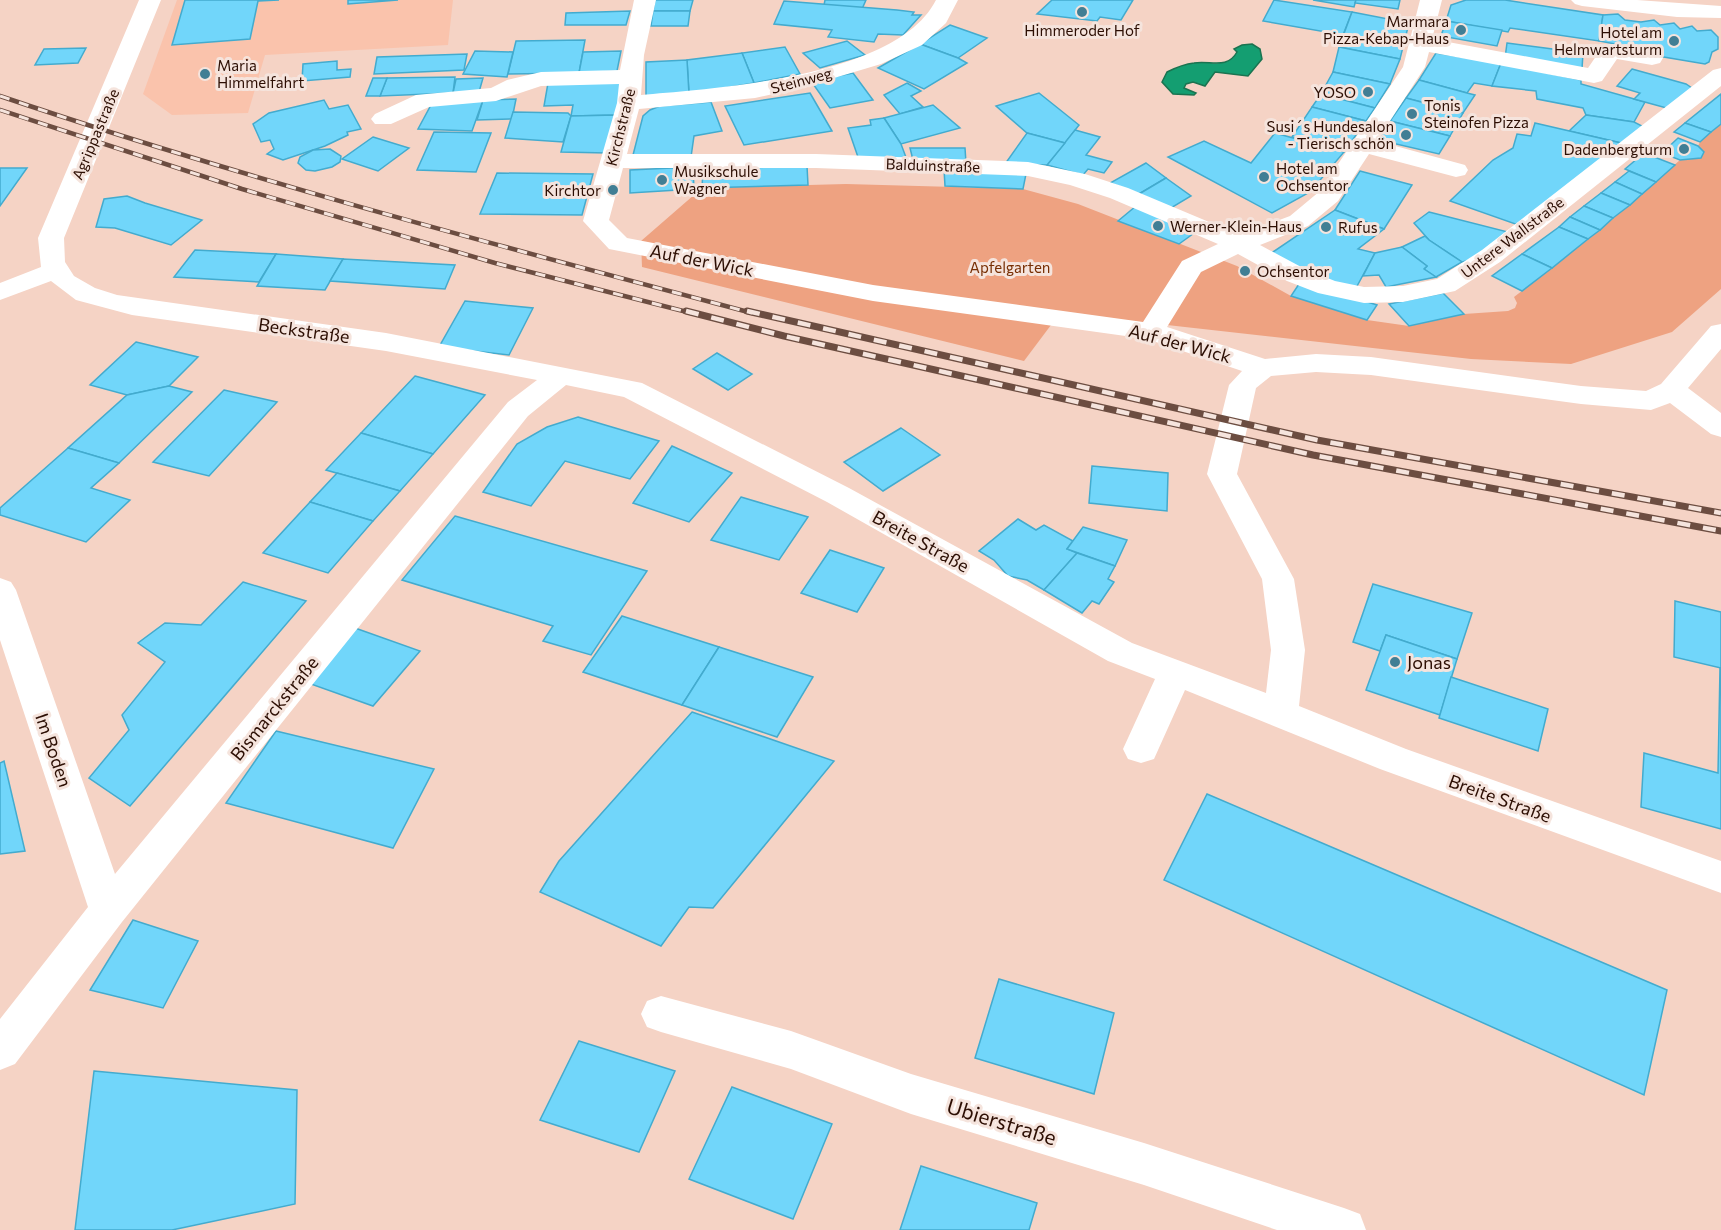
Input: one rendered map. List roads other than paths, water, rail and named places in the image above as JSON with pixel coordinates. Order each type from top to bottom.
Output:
[{"type":"street","name":"Agrippastraße","points":[[56,270],[52,260],[51,238],[150,0]]},
{"type":"street","name":"Kirchstraße","points":[[618,244],[596,221],[629,104],[645,0]]},
{"type":"street","name":"Steinweg","points":[[629,104],[755,91],[873,59],[914,40],[938,18],[947,0]]},
{"type":"street","points":[[1151,331],[1191,267],[1239,244],[1299,221],[1329,196],[1406,83],[1422,44],[1431,0]]},
{"type":"street","points":[[1582,0],[1677,11],[1721,12]]},
{"type":"street","points":[[1422,44],[1594,76],[1611,51],[1652,58]]},
{"type":"street","name":"Untere Wallstraße","points":[[1239,244],[1296,275],[1327,287],[1364,295],[1403,294],[1446,285],[1491,256],[1721,75]]},
{"type":"street","points":[[383,119],[424,100],[496,94],[515,85],[542,79],[632,77]]},
{"type":"street","points":[[1364,145],[1456,170]]},
{"type":"street","name":"Balduinstraße","points":[[613,161],[816,161],[1028,169],[1076,179],[1119,193],[1239,244]]},
{"type":"street","name":"Auf der Wick","points":[[618,244],[873,293],[1151,331],[1263,368],[1316,363],[1371,366],[1581,395],[1651,401],[1671,390]]},
{"type":"street","points":[[0,292],[56,270]]},
{"type":"street","name":"Beckstraße","points":[[56,270],[69,285],[96,298],[132,307],[386,342],[560,376]]},
{"type":"street","points":[[1721,332],[1671,390],[1721,427]]},
{"type":"street","points":[[1263,368],[1243,385],[1222,474],[1278,579],[1288,650],[1281,713]]},
{"type":"street","name":"Breite Straße","points":[[560,376],[632,389],[838,495],[1120,652],[1281,713],[1393,759],[1721,877]]},
{"type":"street","name":"Bismarckstraße","points":[[0,1051],[108,910],[518,409],[560,376]]},
{"type":"street","name":"Im Boden","points":[[0,590],[108,910]]},
{"type":"street","points":[[1141,750],[1175,673]]},
{"type":"street","name":"Ubierstraße","points":[[661,1014],[791,1050],[911,1094],[1144,1164],[1344,1230]]},
{"type":"railway","points":[[0,96],[280,184],[752,313]]},
{"type":"railway","points":[[0,110],[242,189],[495,263],[691,313]]},
{"type":"railway","points":[[686,311],[784,336],[1313,455],[1721,531]]},
{"type":"railway","points":[[747,311],[1317,440],[1721,513]]},
{"type":"place","name":"Himmeroder Hof","points":[[1082,12]]},
{"type":"place","name":"Marmara Pizza-Kebap-Haus","points":[[1461,30]]},
{"type":"place","name":"Hotel am Helmwartsturm","points":[[1674,41]]},
{"type":"place","name":"Maria Himmelfahrt","points":[[205,74]]},
{"type":"place","name":"YOSO","points":[[1368,92]]},
{"type":"place","name":"Tonis Steinofen Pizza","points":[[1412,114]]},
{"type":"place","name":"Susi´s Hundesalon - Tierisch schön","points":[[1406,135]]},
{"type":"place","name":"Dadenbergturm","points":[[1684,149]]},
{"type":"place","name":"Hotel am Ochsentor","points":[[1264,177]]},
{"type":"place","name":"Musikschule Wagner","points":[[662,180]]},
{"type":"place","name":"Kirchtor","points":[[613,190]]},
{"type":"place","name":"Werner-Klein-Haus","points":[[1158,226]]},
{"type":"place","name":"Rufus","points":[[1326,227]]},
{"type":"place","name":"Ochsentor","points":[[1245,271]]},
{"type":"place","name":"Jonas","points":[[1395,662]]},
{"type":"park label","name":"Apfelgarten","points":[[1010,267]]}]
